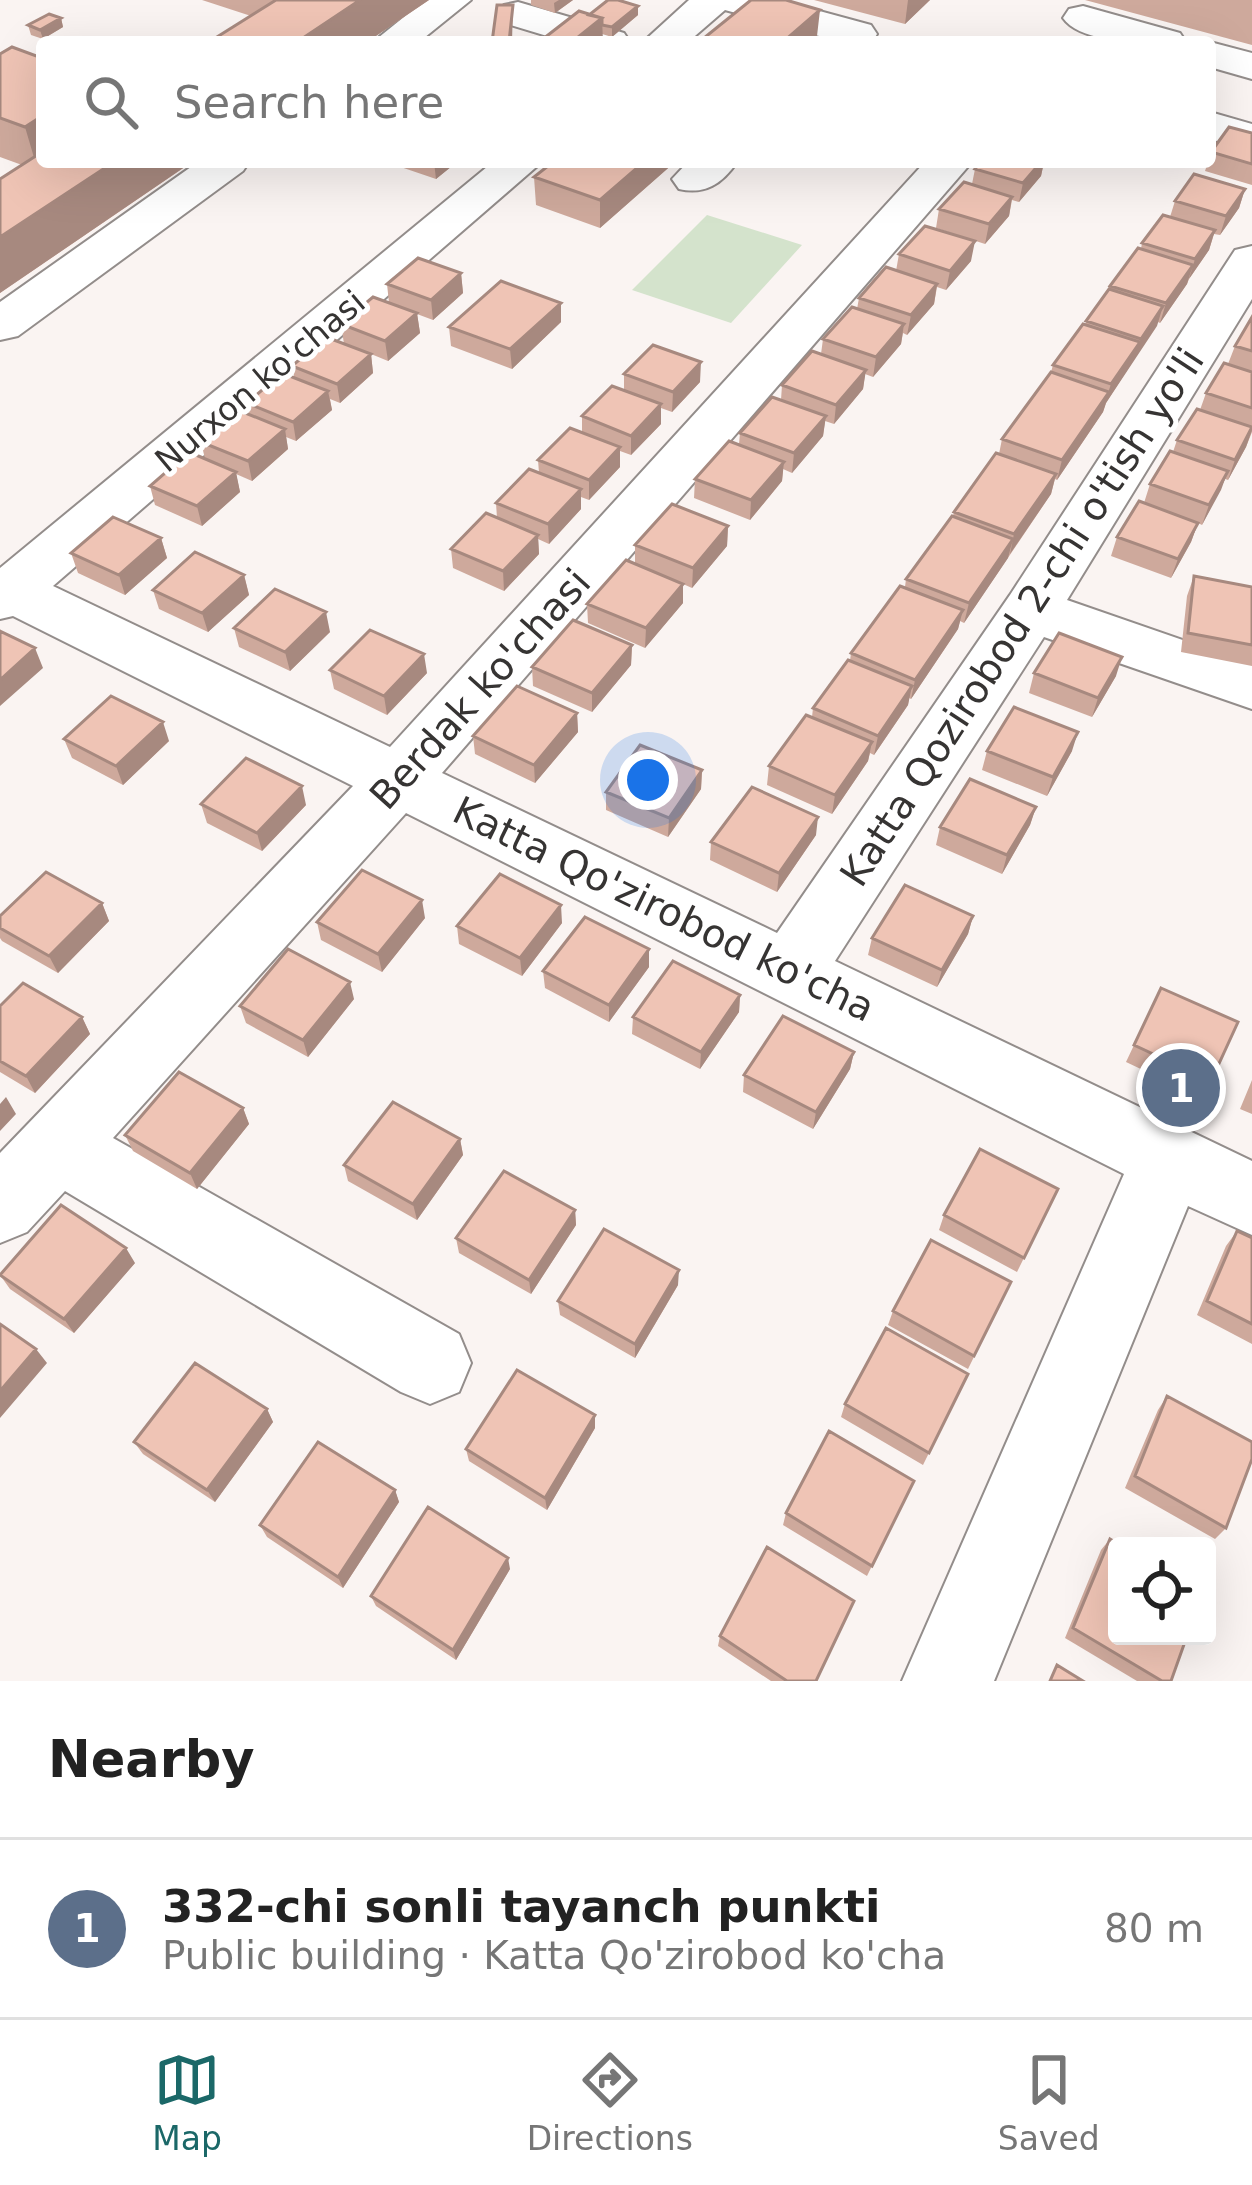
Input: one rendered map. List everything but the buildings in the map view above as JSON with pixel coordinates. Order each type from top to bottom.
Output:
[{"type":"street","points":[[401,36],[451,0]]},
{"type":"street","points":[[670,36],[713,0]]},
{"type":"street","points":[[734,0],[855,36]]},
{"type":"street","points":[[534,25],[596,3]]},
{"type":"street","points":[[1083,18],[1145,36]]},
{"type":"street","points":[[534,25],[583,36]]},
{"type":"street","points":[[1216,57],[1252,67]]},
{"type":"street","points":[[1216,127],[1252,137]]},
{"type":"street","points":[[0,325],[219,168]]},
{"type":"street","name":"Nurxon ko'chasi","points":[[5,595],[513,168]]},
{"type":"street","name":"Berdak ko'chasi","points":[[0,1207],[400,778],[945,168]]},
{"type":"street","name":"Katta Qozirobod 2-chi o'tish yo'li","points":[[789,972],[1031,610],[1236,316],[1252,260]]},
{"type":"street","name":"Katta Qo'zirobod ko'cha","points":[[5,595],[400,778],[1252,1199]]},
{"type":"street","points":[[1031,610],[1252,687]]},
{"type":"street","points":[[56,1145],[430,1363]]},
{"type":"street","points":[[948,1681],[1169,1159]]},
{"type":"green space","points":[[707,215],[802,245],[731,323],[632,290]]},
{"type":"place","name":"332-chi sonli tayanch punkti","points":[[1181,1088]]}]
